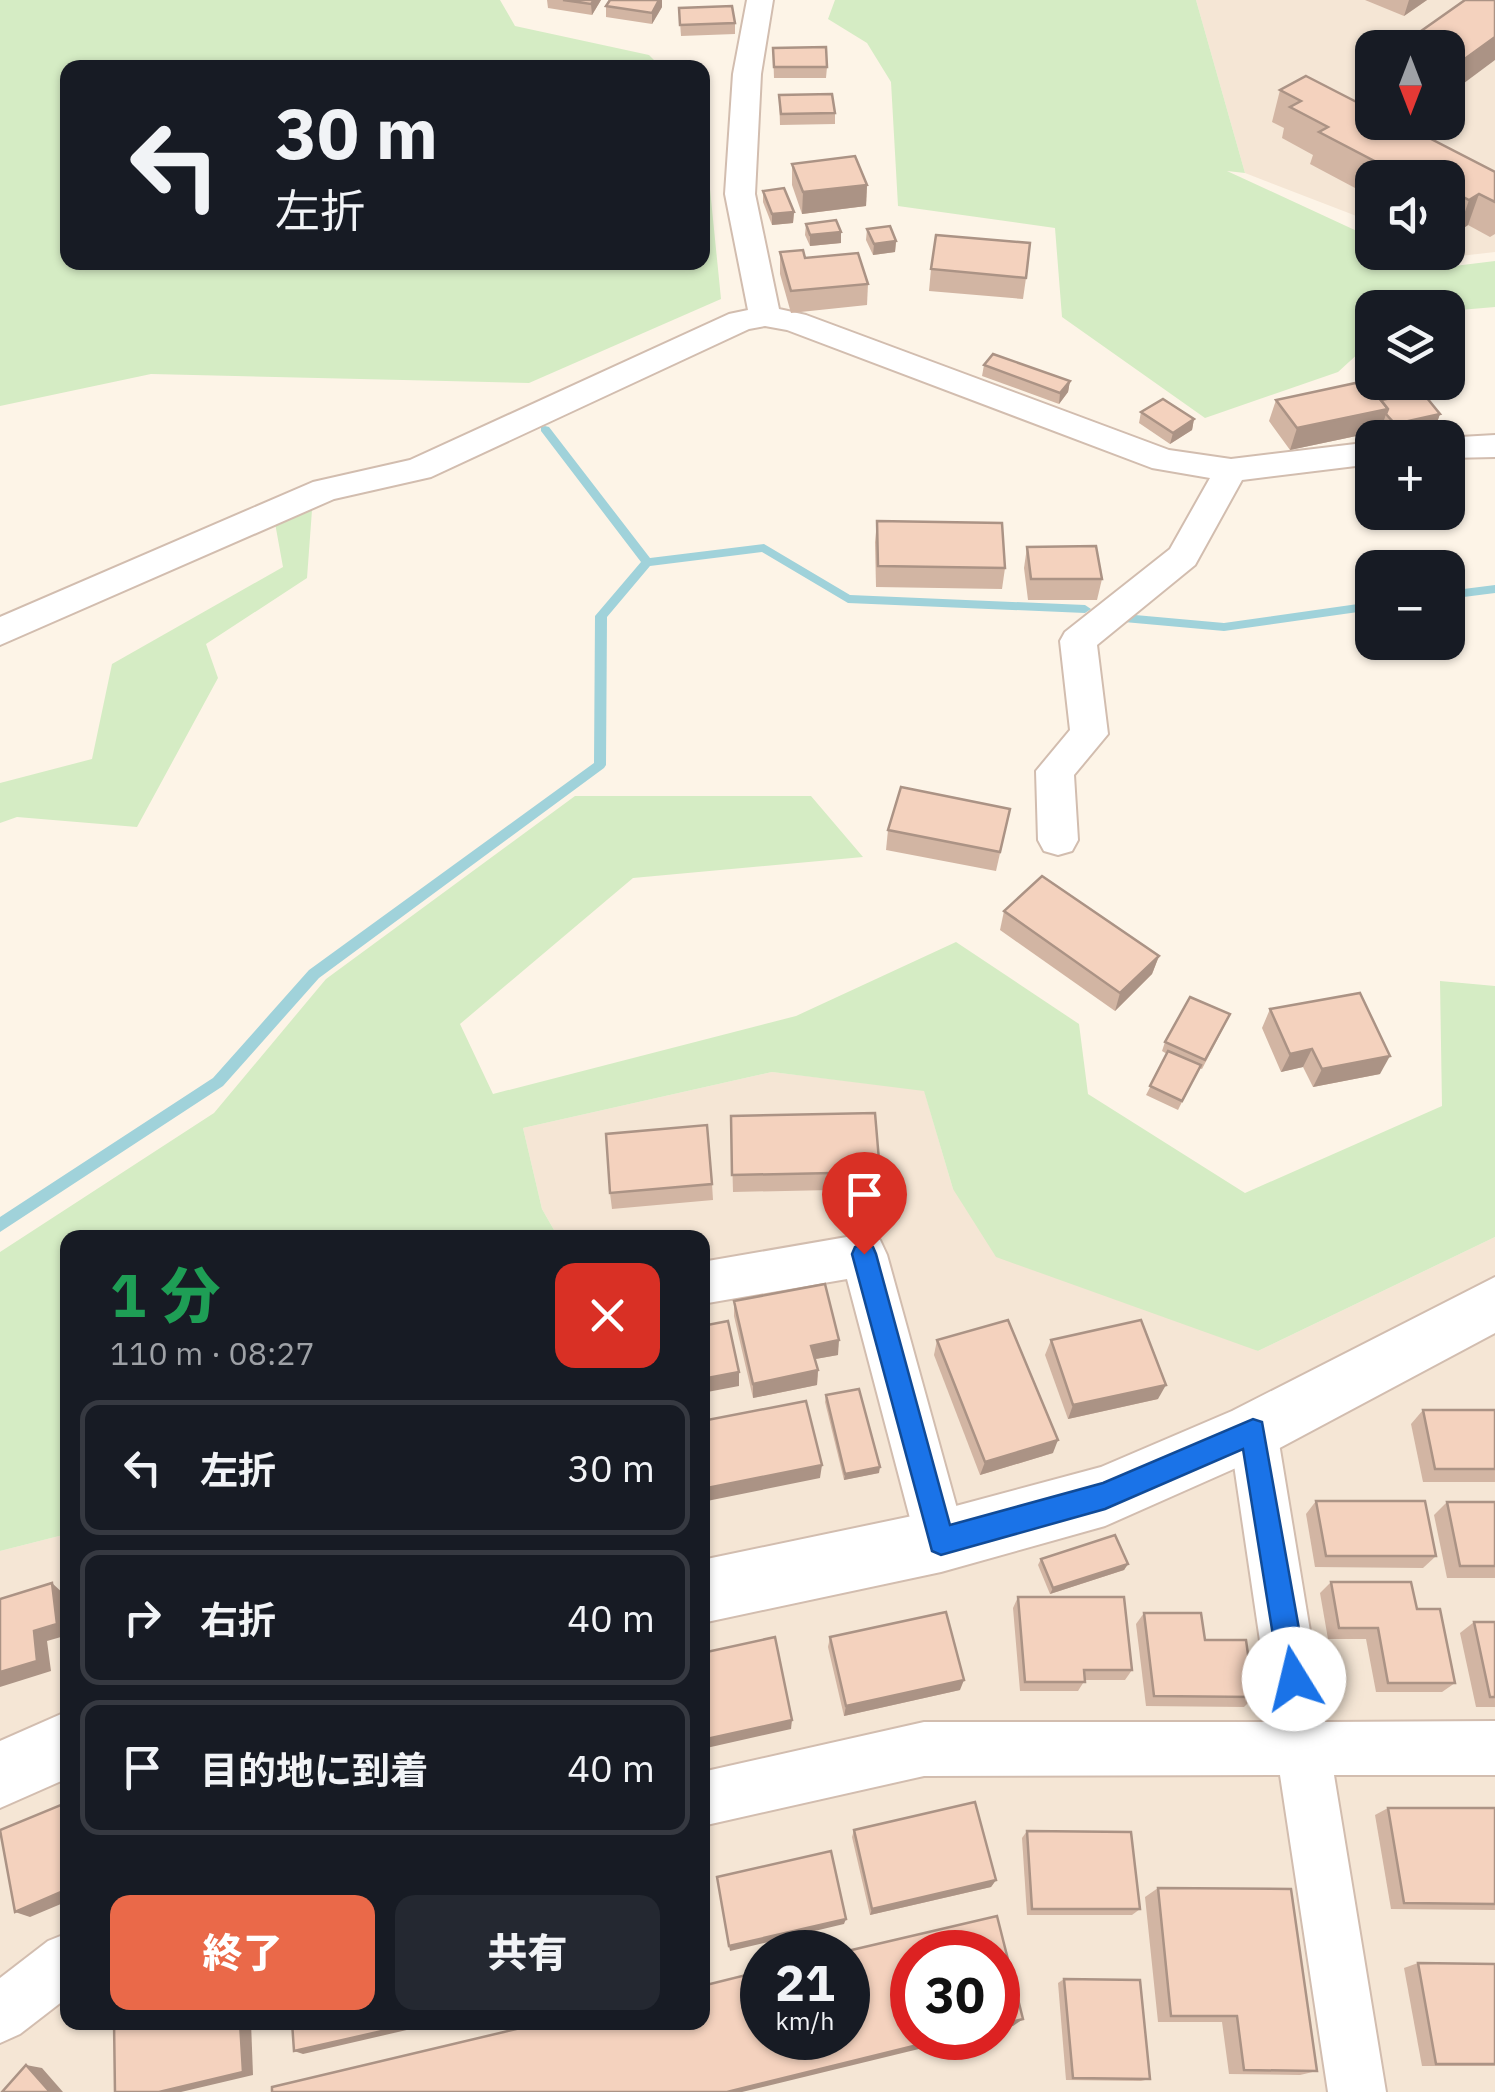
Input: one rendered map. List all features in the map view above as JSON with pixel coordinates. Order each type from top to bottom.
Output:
[{"type":"street","points":[[760,0],[748,74],[740,194],[766,316]]},
{"type":"street","points":[[0,632],[326,490],[419,469],[740,321],[766,316],[795,322],[1164,460],[1232,470],[1355,455]]},
{"type":"street","points":[[1465,447],[1495,446]]},
{"type":"street","points":[[1058,840],[1054,771],[1090,734],[1078,641],[1183,557],[1232,470]]},
{"type":"street","points":[[710,1282],[864,1254],[941,1541]]},
{"type":"street","points":[[710,1590],[941,1541],[1105,1496],[1253,1431],[1495,1303]]},
{"type":"street","points":[[1253,1431],[1357,2092]]},
{"type":"street","points":[[0,1776],[60,1748]]},
{"type":"street","points":[[710,1797],[924,1749],[1495,1748]]},
{"type":"street","points":[[0,2014],[60,1967]]},
{"type":"shaded area","points":[[1196,0],[1495,0],[1495,252],[1465,255],[1465,160],[1355,160],[1355,215],[1245,173]]},
{"type":"shaded area","points":[[772,1072],[924,1090],[953,1189],[1258,1351],[1495,1237],[1495,2092],[0,2092],[0,1551],[60,1536],[60,2030],[710,2030],[710,1230],[554,1230],[542,1209],[523,1128]]},
{"type":"green space","points":[[0,0],[500,0],[515,26],[649,55],[654,60],[60,60],[60,270],[710,270],[710,189],[721,299],[529,383],[151,374],[0,406]]},
{"type":"green space","points":[[835,0],[1196,0],[1245,173],[1227,171],[1355,230],[1355,270],[1465,270],[1465,265],[1495,261],[1495,307],[1465,310],[1465,290],[1355,290],[1355,356],[1338,372],[1205,418],[1062,317],[1055,228],[898,206],[891,82],[867,43],[828,19]]},
{"type":"green space","points":[[312,510],[307,578],[206,644],[218,678],[137,827],[17,817],[0,823],[0,783],[92,759],[112,664],[283,567],[275,523]]},
{"type":"green space","points":[[575,796],[811,796],[863,857],[633,878],[460,1024],[493,1094],[796,1016],[956,942],[1079,1024],[1088,1094],[1245,1193],[1442,1106],[1440,981],[1495,986],[1495,1237],[1258,1351],[996,1257],[953,1189],[924,1091],[772,1072],[523,1128],[542,1209],[554,1230],[60,1230],[60,1536],[0,1551],[0,1252],[214,1113],[326,979]]},
{"type":"building","points":[[610,0],[659,0],[652,13],[606,6]]},
{"type":"building","points":[[1465,0],[1495,0],[1495,37],[1465,59],[1465,30],[1422,30]]},
{"type":"building","points":[[732,6],[735,23],[680,25],[679,8]]},
{"type":"building","points":[[826,47],[827,67],[774,67],[773,48]]},
{"type":"building","points":[[1306,76],[1355,101],[1355,140],[1433,140],[1495,172],[1495,202],[1479,194],[1469,200],[1465,198],[1465,160],[1373,160],[1319,132],[1328,127],[1290,107],[1301,101],[1280,90]]},
{"type":"building","points":[[832,94],[835,113],[781,114],[779,95]]},
{"type":"building","points":[[855,156],[867,185],[803,192],[792,164]]},
{"type":"building","points":[[784,188],[794,212],[772,214],[763,191]]},
{"type":"building","points":[[836,220],[841,232],[810,235],[806,224]]},
{"type":"building","points":[[890,226],[896,241],[874,244],[867,229]]},
{"type":"building","points":[[936,235],[1030,243],[1026,278],[931,269]]},
{"type":"building","points":[[803,250],[805,258],[858,253],[868,284],[791,291],[780,252]]},
{"type":"building","points":[[993,354],[1070,381],[1060,393],[984,365]]},
{"type":"building","points":[[1355,383],[1355,400],[1381,400],[1388,409],[1297,428],[1276,400]]},
{"type":"building","points":[[1163,399],[1194,419],[1173,433],[1141,412]]},
{"type":"building","points":[[1381,400],[1429,400],[1440,414],[1391,420],[1386,414],[1388,409]]},
{"type":"building","points":[[877,521],[1002,523],[1005,568],[878,566]]},
{"type":"building","points":[[1096,546],[1102,579],[1031,579],[1027,547]]},
{"type":"building","points":[[901,787],[1010,809],[1000,852],[888,830]]},
{"type":"building","points":[[1042,876],[1159,956],[1120,993],[1004,911]]},
{"type":"building","points":[[1360,993],[1390,1056],[1322,1069],[1312,1049],[1290,1054],[1270,1009]]},
{"type":"building","points":[[1190,997],[1230,1014],[1205,1060],[1165,1042]]},
{"type":"building","points":[[1168,1051],[1201,1065],[1182,1101],[1150,1086]]},
{"type":"building","points":[[875,1113],[880,1172],[732,1175],[731,1116]]},
{"type":"building","points":[[707,1125],[712,1184],[610,1193],[606,1134]]},
{"type":"building","points":[[825,1284],[839,1340],[811,1346],[818,1370],[753,1384],[734,1301]]},
{"type":"building","points":[[1008,1320],[1058,1440],[985,1462],[937,1340]]},
{"type":"building","points":[[1141,1320],[1166,1385],[1073,1405],[1051,1340]]},
{"type":"building","points":[[728,1321],[739,1372],[710,1377],[710,1324]]},
{"type":"building","points":[[859,1389],[880,1467],[845,1474],[826,1395]]},
{"type":"building","points":[[806,1401],[822,1465],[710,1487],[710,1419]]},
{"type":"building","points":[[1423,1410],[1495,1410],[1495,1469],[1435,1469]]},
{"type":"building","points":[[1316,1501],[1425,1501],[1436,1556],[1326,1556]]},
{"type":"building","points":[[1447,1502],[1495,1502],[1495,1566],[1460,1566]]},
{"type":"building","points":[[1115,1535],[1128,1564],[1053,1588],[1041,1559]]},
{"type":"building","points":[[1331,1582],[1411,1582],[1417,1609],[1440,1609],[1455,1683],[1388,1683],[1378,1628],[1339,1628]]},
{"type":"building","points":[[52,1583],[57,1624],[34,1631],[37,1661],[0,1672],[0,1599]]},
{"type":"building","points":[[1018,1597],[1124,1597],[1132,1670],[1084,1670],[1085,1682],[1025,1682]]},
{"type":"building","points":[[946,1612],[964,1680],[846,1706],[830,1637]]},
{"type":"building","points":[[1144,1613],[1201,1613],[1205,1640],[1246,1640],[1254,1697],[1154,1696]]},
{"type":"building","points":[[1474,1622],[1495,1622],[1495,1697],[1490,1697]]},
{"type":"building","points":[[775,1637],[792,1720],[710,1738],[710,1651]]},
{"type":"building","points":[[975,1802],[996,1880],[872,1909],[854,1830]]},
{"type":"building","points":[[60,1805],[60,1892],[15,1912],[0,1830]]},
{"type":"building","points":[[1388,1808],[1495,1808],[1495,1904],[1404,1903]]},
{"type":"building","points":[[1027,1831],[1131,1832],[1140,1909],[1032,1909]]},
{"type":"building","points":[[831,1851],[846,1919],[798,1930],[740,1930],[740,1943],[729,1946],[717,1877]]},
{"type":"building","points":[[1158,1888],[1291,1889],[1317,2071],[1244,2070],[1237,2016],[1171,2016]]},
{"type":"building","points":[[997,1916],[1001,1930],[937,1930]]},
{"type":"building","points":[[890,1941],[890,2052],[870,2057],[870,1946]]},
{"type":"building","points":[[1418,1963],[1495,1964],[1495,2064],[1436,2064]]},
{"type":"building","points":[[740,1976],[740,2060],[857,2060],[727,2092],[272,2092],[272,2087],[512,2030],[710,2030],[710,1984]]},
{"type":"building","points":[[1064,1979],[1140,1980],[1150,2079],[1073,2078]]},
{"type":"building","points":[[114,2030],[240,2030],[243,2072],[159,2092],[115,2092]]},
{"type":"building","points":[[293,2030],[386,2030],[294,2051]]},
{"type":"building","points":[[26,2065],[50,2092],[2,2092]]},
{"type":"waterway","points":[[545,429],[647,562]]},
{"type":"waterway","points":[[647,562],[764,548],[848,599],[1085,609]]},
{"type":"waterway","points":[[0,1225],[218,1082],[314,974],[600,765],[601,616],[647,562]]},
{"type":"waterway","points":[[1465,593],[1495,589]]},
{"type":"waterway","points":[[1124,618],[1224,627],[1355,608]]},
{"type":"route","points":[[864,1254],[941,1541],[1105,1496],[1253,1431],[1294,1679]]}]
